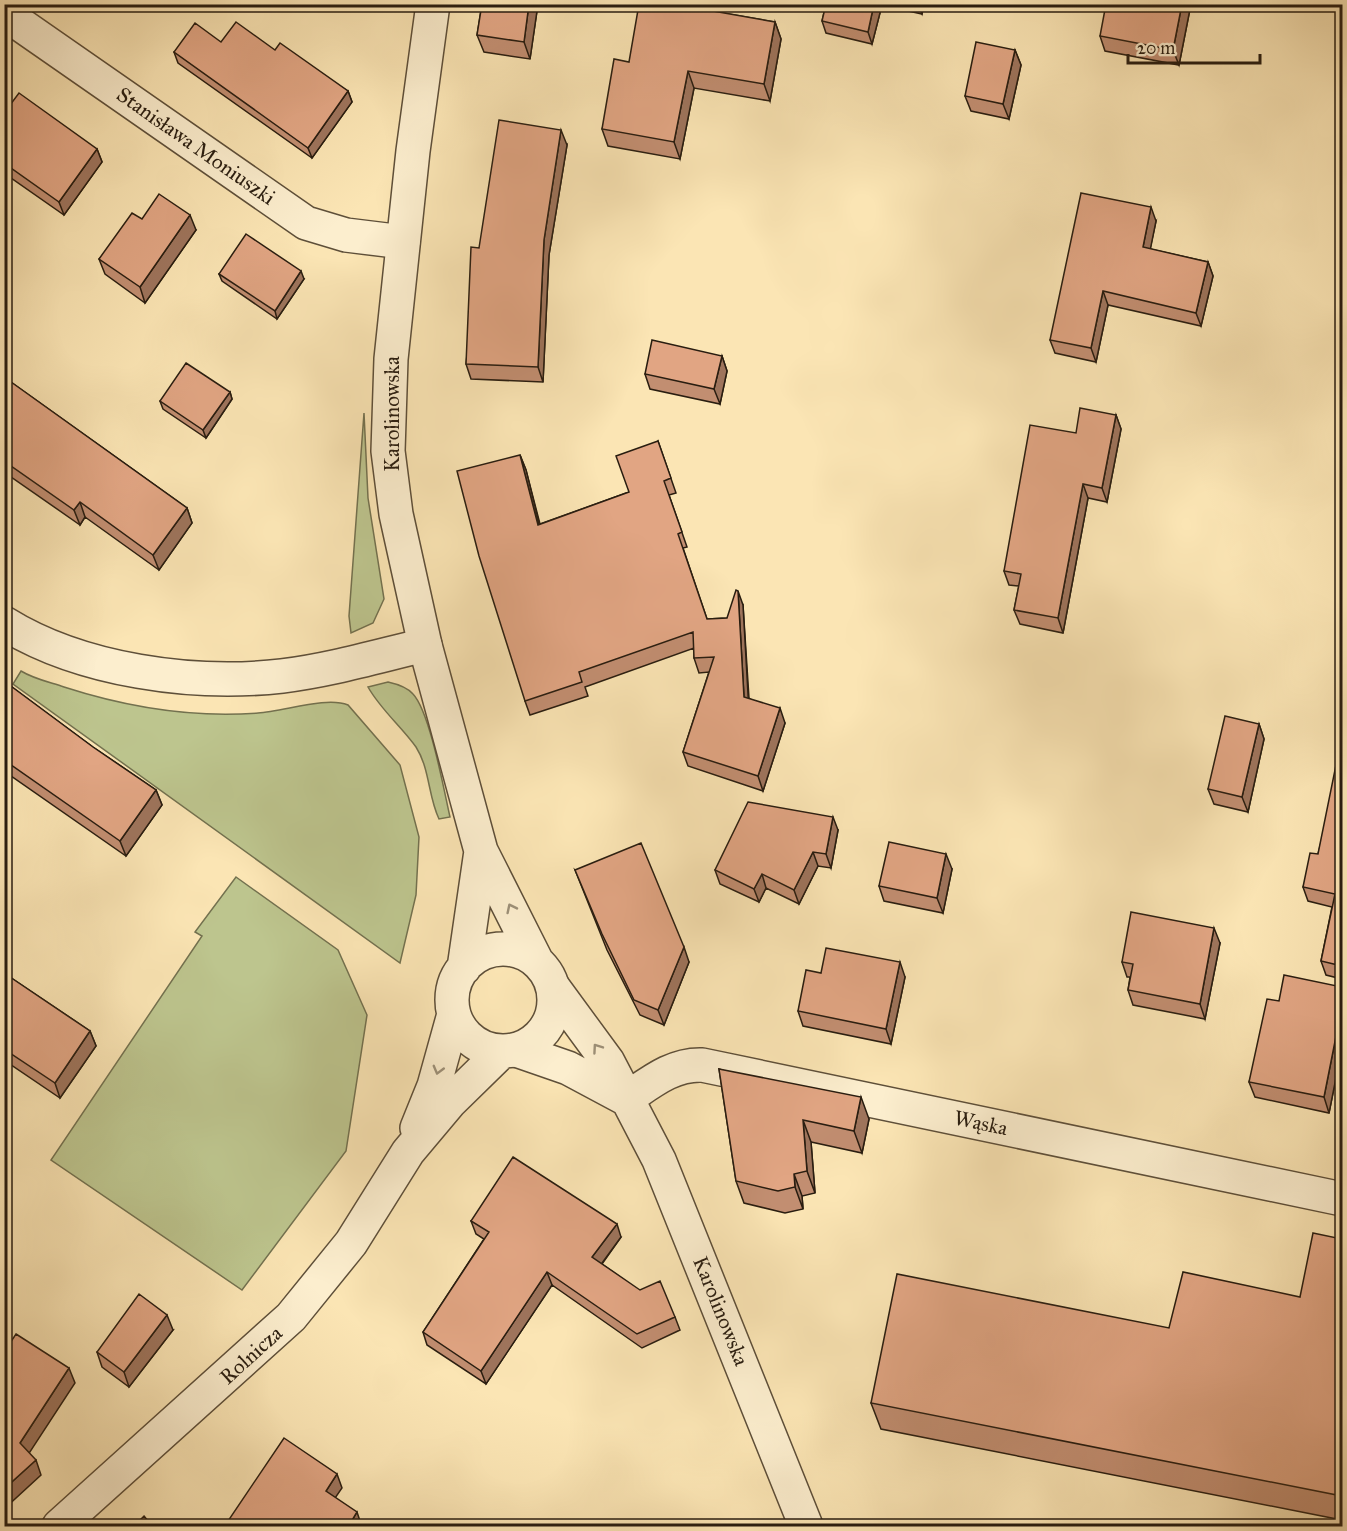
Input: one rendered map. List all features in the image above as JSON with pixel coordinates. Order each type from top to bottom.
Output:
[{"type":"street","name":"Karolinowska","points":[[433,4],[390,359],[388,451],[396,514],[425,645],[481,851],[545,974],[608,1062],[669,1182],[806,1527]]},
{"type":"street","name":"Stanisława Moniuszki","points":[[4,13],[306,223],[346,235],[403,242]]},
{"type":"street","points":[[4,623],[79,657],[117,666],[219,679],[285,675],[327,669],[425,645]]},
{"type":"street","name":"Karolinowska","points":[[464,968],[481,851]]},
{"type":"street","points":[[508,1051],[531,1043],[543,1033],[551,1019],[555,1003],[545,974],[522,952],[498,950],[476,957],[464,968],[456,982],[452,997],[454,1014],[460,1028],[471,1040],[485,1048],[508,1051],[568,1068],[626,1099]]},
{"type":"street","name":"Rolnicza","points":[[408,1152],[434,1086],[454,1014]]},
{"type":"street","name":"Rolnicza","points":[[59,1527],[291,1317],[351,1243],[408,1152],[450,1102],[508,1051]]},
{"type":"street","name":"Wąska","points":[[626,1099],[680,1066],[702,1065],[1342,1199]]},
{"type":"green space","points":[[364,413],[368,498],[384,599],[373,623],[351,633],[349,616]]},
{"type":"green space","points":[[21,671],[87,694],[135,705],[184,712],[233,714],[268,712],[328,702],[348,705],[400,765],[419,837],[416,895],[400,963],[13,684]]},
{"type":"green space","points":[[388,682],[408,689],[419,703],[436,752],[450,817],[439,819],[421,755],[368,687]]},
{"type":"green space","points":[[236,877],[338,950],[367,1015],[346,1151],[242,1290],[51,1160],[202,936],[195,932]]},
{"type":"building","points":[[482,4],[529,4],[524,42],[477,35]]},
{"type":"building","points":[[639,4],[673,4],[775,22],[764,84],[688,71],[674,142],[602,129],[614,59],[629,62]]},
{"type":"building","points":[[826,4],[874,4],[868,32],[822,21]]},
{"type":"building","points":[[1106,4],[1182,4],[1173,50],[1100,36]]},
{"type":"building","points":[[236,22],[275,50],[280,43],[348,91],[308,148],[174,52],[195,23],[221,42]]},
{"type":"building","points":[[976,42],[1015,50],[1003,104],[965,96]]},
{"type":"building","points":[[19,93],[97,149],[59,202],[4,163],[4,113]]},
{"type":"building","points":[[499,120],[561,130],[544,240],[538,367],[466,364],[471,247],[479,248]]},
{"type":"building","points":[[1081,193],[1151,207],[1143,247],[1208,262],[1196,313],[1103,291],[1091,348],[1050,340]]},
{"type":"building","points":[[159,194],[190,215],[140,287],[99,259],[132,213],[142,219]]},
{"type":"building","points":[[246,234],[301,271],[275,311],[219,274]]},
{"type":"building","points":[[652,340],[722,356],[714,389],[645,374]]},
{"type":"building","points":[[186,363],[230,392],[203,430],[160,401]]},
{"type":"building","points":[[4,377],[187,508],[153,555],[80,502],[74,510],[4,461]]},
{"type":"building","points":[[1080,408],[1116,415],[1102,488],[1083,484],[1058,618],[1014,610],[1021,574],[1004,571],[1030,425],[1076,433]]},
{"type":"building","points":[[658,441],[671,478],[664,481],[682,532],[678,534],[707,619],[727,618],[736,590],[738,591],[744,697],[780,708],[758,776],[683,752],[714,657],[694,658],[693,632],[579,672],[582,682],[525,701],[479,556],[457,471],[520,455],[538,525],[629,492],[616,456]]},
{"type":"building","points":[[4,681],[156,790],[120,841],[4,760]]},
{"type":"building","points":[[1225,716],[1259,724],[1242,797],[1208,789]]},
{"type":"building","points":[[1337,760],[1342,761],[1342,966],[1321,961],[1335,894],[1303,887],[1310,853],[1318,854]]},
{"type":"building","points":[[748,802],[833,817],[826,854],[813,852],[794,890],[762,874],[754,889],[715,870]]},
{"type":"building","points":[[889,842],[946,854],[937,898],[879,886]]},
{"type":"building","points":[[641,843],[684,947],[658,1010],[634,1000],[602,934],[575,870]]},
{"type":"building","points":[[1131,912],[1214,928],[1200,1004],[1128,990],[1133,964],[1122,962]]},
{"type":"building","points":[[826,948],[900,962],[886,1029],[798,1011],[806,970],[821,973]]},
{"type":"building","points":[[4,973],[90,1031],[55,1083],[4,1049]]},
{"type":"building","points":[[1284,975],[1342,987],[1342,1006],[1324,1097],[1249,1082],[1267,999],[1279,1001]]},
{"type":"building","points":[[719,1069],[861,1097],[854,1131],[803,1120],[807,1171],[794,1174],[795,1187],[778,1191],[736,1181]]},
{"type":"building","points":[[513,1157],[617,1224],[592,1257],[640,1290],[660,1281],[675,1317],[637,1334],[547,1272],[481,1371],[423,1332],[489,1232],[471,1221]]},
{"type":"building","points":[[1313,1233],[1342,1239],[1342,1496],[871,1403],[897,1274],[1169,1328],[1183,1272],[1300,1297]]},
{"type":"building","points":[[139,1294],[167,1315],[124,1372],[97,1352]]},
{"type":"building","points":[[16,1334],[69,1368],[20,1443],[36,1460],[4,1489],[4,1352]]},
{"type":"building","points":[[284,1438],[337,1474],[326,1491],[357,1512],[348,1527],[224,1527]]},
{"type":"building","points":[[144,1516],[153,1527],[133,1527]]}]
